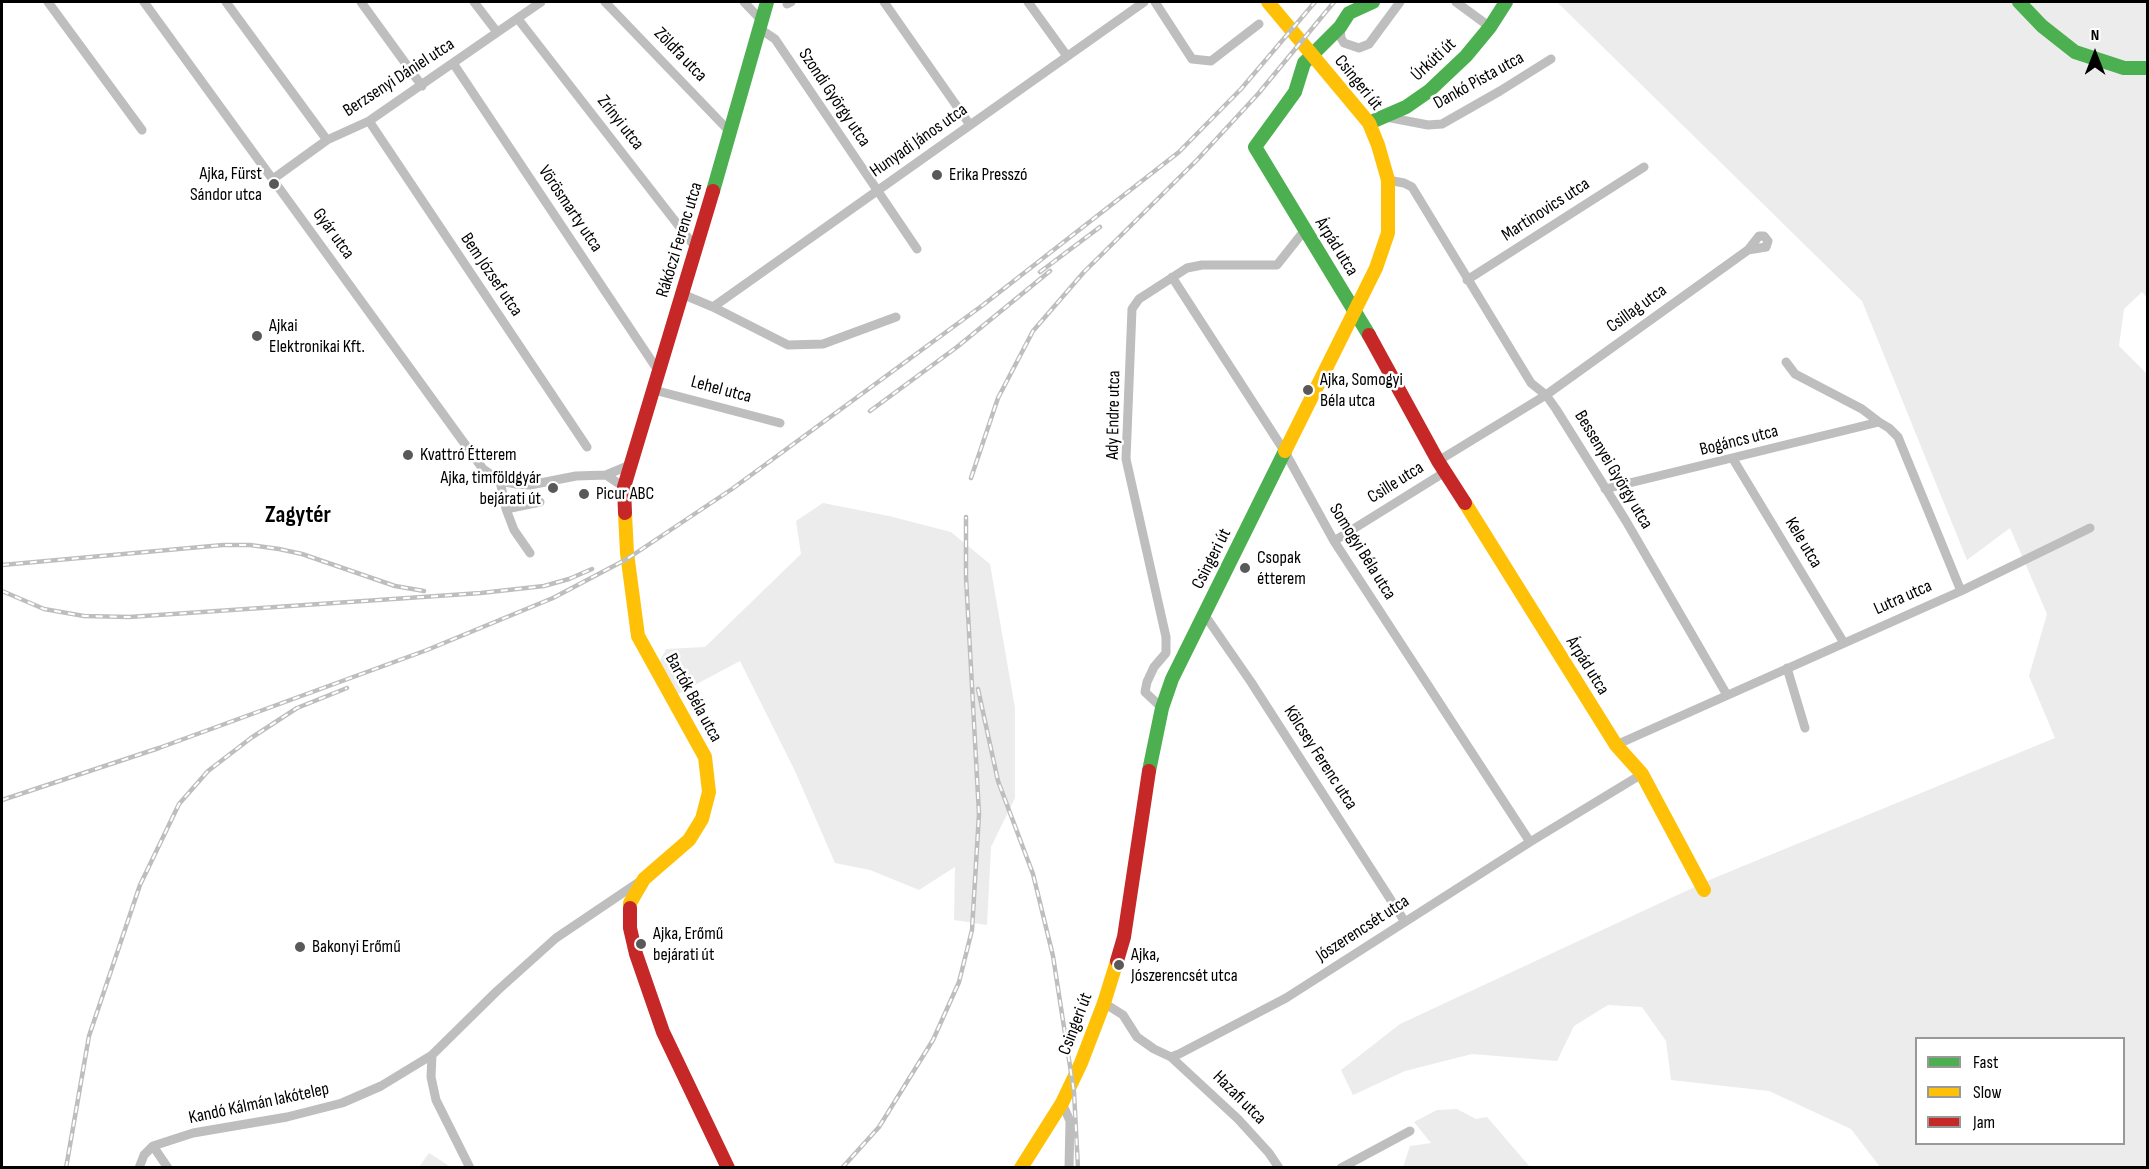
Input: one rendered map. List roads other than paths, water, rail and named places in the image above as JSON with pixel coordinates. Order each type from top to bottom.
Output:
[{"type":"street","points":[[48,2],[142,130]]},
{"type":"street","name":"Gyár utca","points":[[144,2],[483,469],[500,481]]},
{"type":"street","points":[[225,2],[327,140]]},
{"type":"street","points":[[361,2],[422,86]]},
{"type":"street","points":[[474,2],[496,32]]},
{"type":"street","name":"Berzsenyi Dániel utca","points":[[273,179],[327,140],[369,122],[541,2]]},
{"type":"street","name":"Zöldfa utca","points":[[605,2],[730,132]]},
{"type":"street","name":"Szondi György utca","points":[[744,2],[775,39],[917,249]]},
{"type":"street","name":"Rákóczi Ferenc utca","points":[[624,487],[767,2]]},
{"type":"street","points":[[884,2],[970,125]]},
{"type":"street","points":[[1028,2],[1067,56]]},
{"type":"street","name":"Hunyadi János utca","points":[[713,307],[1144,2]]},
{"type":"street","points":[[1155,2],[1192,59],[1211,61],[1259,24]]},
{"type":"street","name":"Csingeri út","points":[[1021,1167],[1062,1103],[1081,1063],[1104,1003],[1124,937],[1143,803],[1162,708],[1172,680],[1376,268],[1388,233],[1388,180],[1369,123],[1268,2]]},
{"type":"street","points":[[1373,2],[1349,13],[1340,27],[1344,43],[1359,48],[1369,44],[1400,2]]},
{"type":"street","points":[[1456,2],[1490,27]]},
{"type":"street","name":"Úrkúti út","points":[[1369,123],[1406,107],[1429,91],[1466,56],[1490,27],[1506,2]]},
{"type":"street","points":[[2019,2],[2042,26],[2075,51],[2124,68],[2148,68]]},
{"type":"street","name":"Zrínyi utca","points":[[518,19],[696,248]]},
{"type":"street","name":"Árpád utca","points":[[1340,27],[1304,63],[1295,92],[1255,147],[1354,312],[1442,466],[1616,745],[1642,774],[1704,890]]},
{"type":"street","name":"Dankó Pista utca","points":[[1386,117],[1428,125],[1442,124],[1551,59]]},
{"type":"street","name":"Vörösmarty utca","points":[[453,63],[659,372]]},
{"type":"street","name":"Bem József utca","points":[[369,122],[587,447]]},
{"type":"street","name":"Martinovics utca","points":[[1467,280],[1644,167]]},
{"type":"street","name":"Bessenyei György utca","points":[[1388,180],[1412,187],[1530,383],[1546,395],[1556,409],[1727,695]]},
{"type":"street","name":"Ady Endre utca","points":[[1162,708],[1145,692],[1154,668],[1166,653],[1166,637],[1126,459],[1132,309],[1139,299],[1187,268],[1202,265],[1277,265],[1304,231]]},
{"type":"street","name":"Csillag utca","points":[[1546,395],[1748,250]]},
{"type":"street","name":"Somogyi Béla utca","points":[[1172,277],[1285,452],[1334,542],[1530,842]]},
{"type":"street","points":[[682,294],[788,345],[824,345],[896,317]]},
{"type":"street","points":[[1786,362],[1795,374],[1862,409],[1898,437],[1960,591]]},
{"type":"street","name":"Lehel utca","points":[[654,390],[780,423]]},
{"type":"street","points":[[1442,466],[1546,395]]},
{"type":"street","name":"Bogáncs utca","points":[[1605,489],[1879,422]]},
{"type":"street","name":"Kele utca","points":[[1733,459],[1844,643]]},
{"type":"street","points":[[531,553],[514,530],[506,509],[500,481],[530,485],[576,476],[606,475],[630,465]]},
{"type":"street","name":"Csille utca","points":[[1334,542],[1442,466]]},
{"type":"street","points":[[606,475],[624,487]]},
{"type":"street","name":"Bartók Béla utca","points":[[624,487],[627,553],[638,636],[705,757],[710,792],[702,819],[688,840],[644,879],[630,903],[630,928],[636,954],[663,1032],[728,1167]]},
{"type":"street","points":[[506,509],[540,502]]},
{"type":"street","name":"Lutra utca","points":[[1727,695],[1960,591],[2090,528]]},
{"type":"street","name":"Kölcsey Ferenc utca","points":[[1204,614],[1251,682],[1405,922]]},
{"type":"street","points":[[1787,668],[1805,728]]},
{"type":"street","points":[[1616,745],[1727,695]]},
{"type":"street","name":"Jószerencsét utca","points":[[1171,1057],[1226,1031],[1286,998],[1530,842],[1642,774]]},
{"type":"street","name":"Kandó Kálmán lakótelep","points":[[153,1146],[193,1133],[287,1117],[342,1103],[381,1086],[432,1055],[497,991],[556,938],[644,879]]},
{"type":"street","points":[[1104,1003],[1122,1015],[1137,1037],[1171,1057]]},
{"type":"street","points":[[432,1055],[431,1077],[436,1100],[470,1167]]},
{"type":"street","name":"Hazafi utca","points":[[1171,1057],[1238,1119],[1279,1167]]},
{"type":"street","points":[[1062,1103],[1070,1120],[1069,1167]]},
{"type":"street","points":[[1341,1167],[1410,1131]]},
{"type":"street","points":[[139,1167],[144,1155],[153,1146],[168,1167]]},
{"type":"railway","points":[[2,800],[159,748],[427,650],[553,598],[627,559],[732,489],[983,305],[1179,152],[1241,89],[1315,2]]},
{"type":"railway","points":[[971,478],[998,398],[1033,331],[1084,272],[1197,160],[1258,94],[1334,2]]},
{"type":"railway","points":[[1040,272],[1100,227]]},
{"type":"railway","points":[[870,411],[957,347],[1050,271]]},
{"type":"railway","points":[[842,1168],[879,1127],[933,1040],[959,982],[972,930],[979,814],[966,577],[966,517]]},
{"type":"railway","points":[[2,565],[223,545],[250,545],[302,554],[395,586],[424,591]]},
{"type":"railway","points":[[2,591],[44,609],[84,616],[129,617],[481,593],[544,586],[592,569]]},
{"type":"railway","points":[[66,1168],[89,1036],[140,885],[179,804],[208,771],[251,738],[297,708],[347,688]]},
{"type":"railway","points":[[978,689],[998,781],[1033,874],[1053,956],[1074,1092],[1078,1168]]},
{"type":"place","name":"Erika Presszó","points":[[937,175]]},
{"type":"place","name":"Ajka, Fürst Sándor utca","points":[[274,184]]},
{"type":"place","name":"Ajkai Elektronikai Kft.","points":[[257,336]]},
{"type":"place","name":"Ajka, Somogyi Béla utca","points":[[1308,390]]},
{"type":"place","name":"Kvattró Étterem","points":[[408,455]]},
{"type":"place","name":"Ajka, timföldgyár bejárati út","points":[[553,488]]},
{"type":"place","name":"Picur ABC","points":[[584,494]]},
{"type":"place","name":"Csopak étterem","points":[[1245,568]]},
{"type":"place","name":"Ajka, Erőmű bejárati út","points":[[641,944]]},
{"type":"place","name":"Bakonyi Erőmű","points":[[300,947]]},
{"type":"place","name":"Ajka, Jószerencsét utca","points":[[1119,965]]},
{"type":"district","name":"Zagytér","points":[[298,516]]}]
